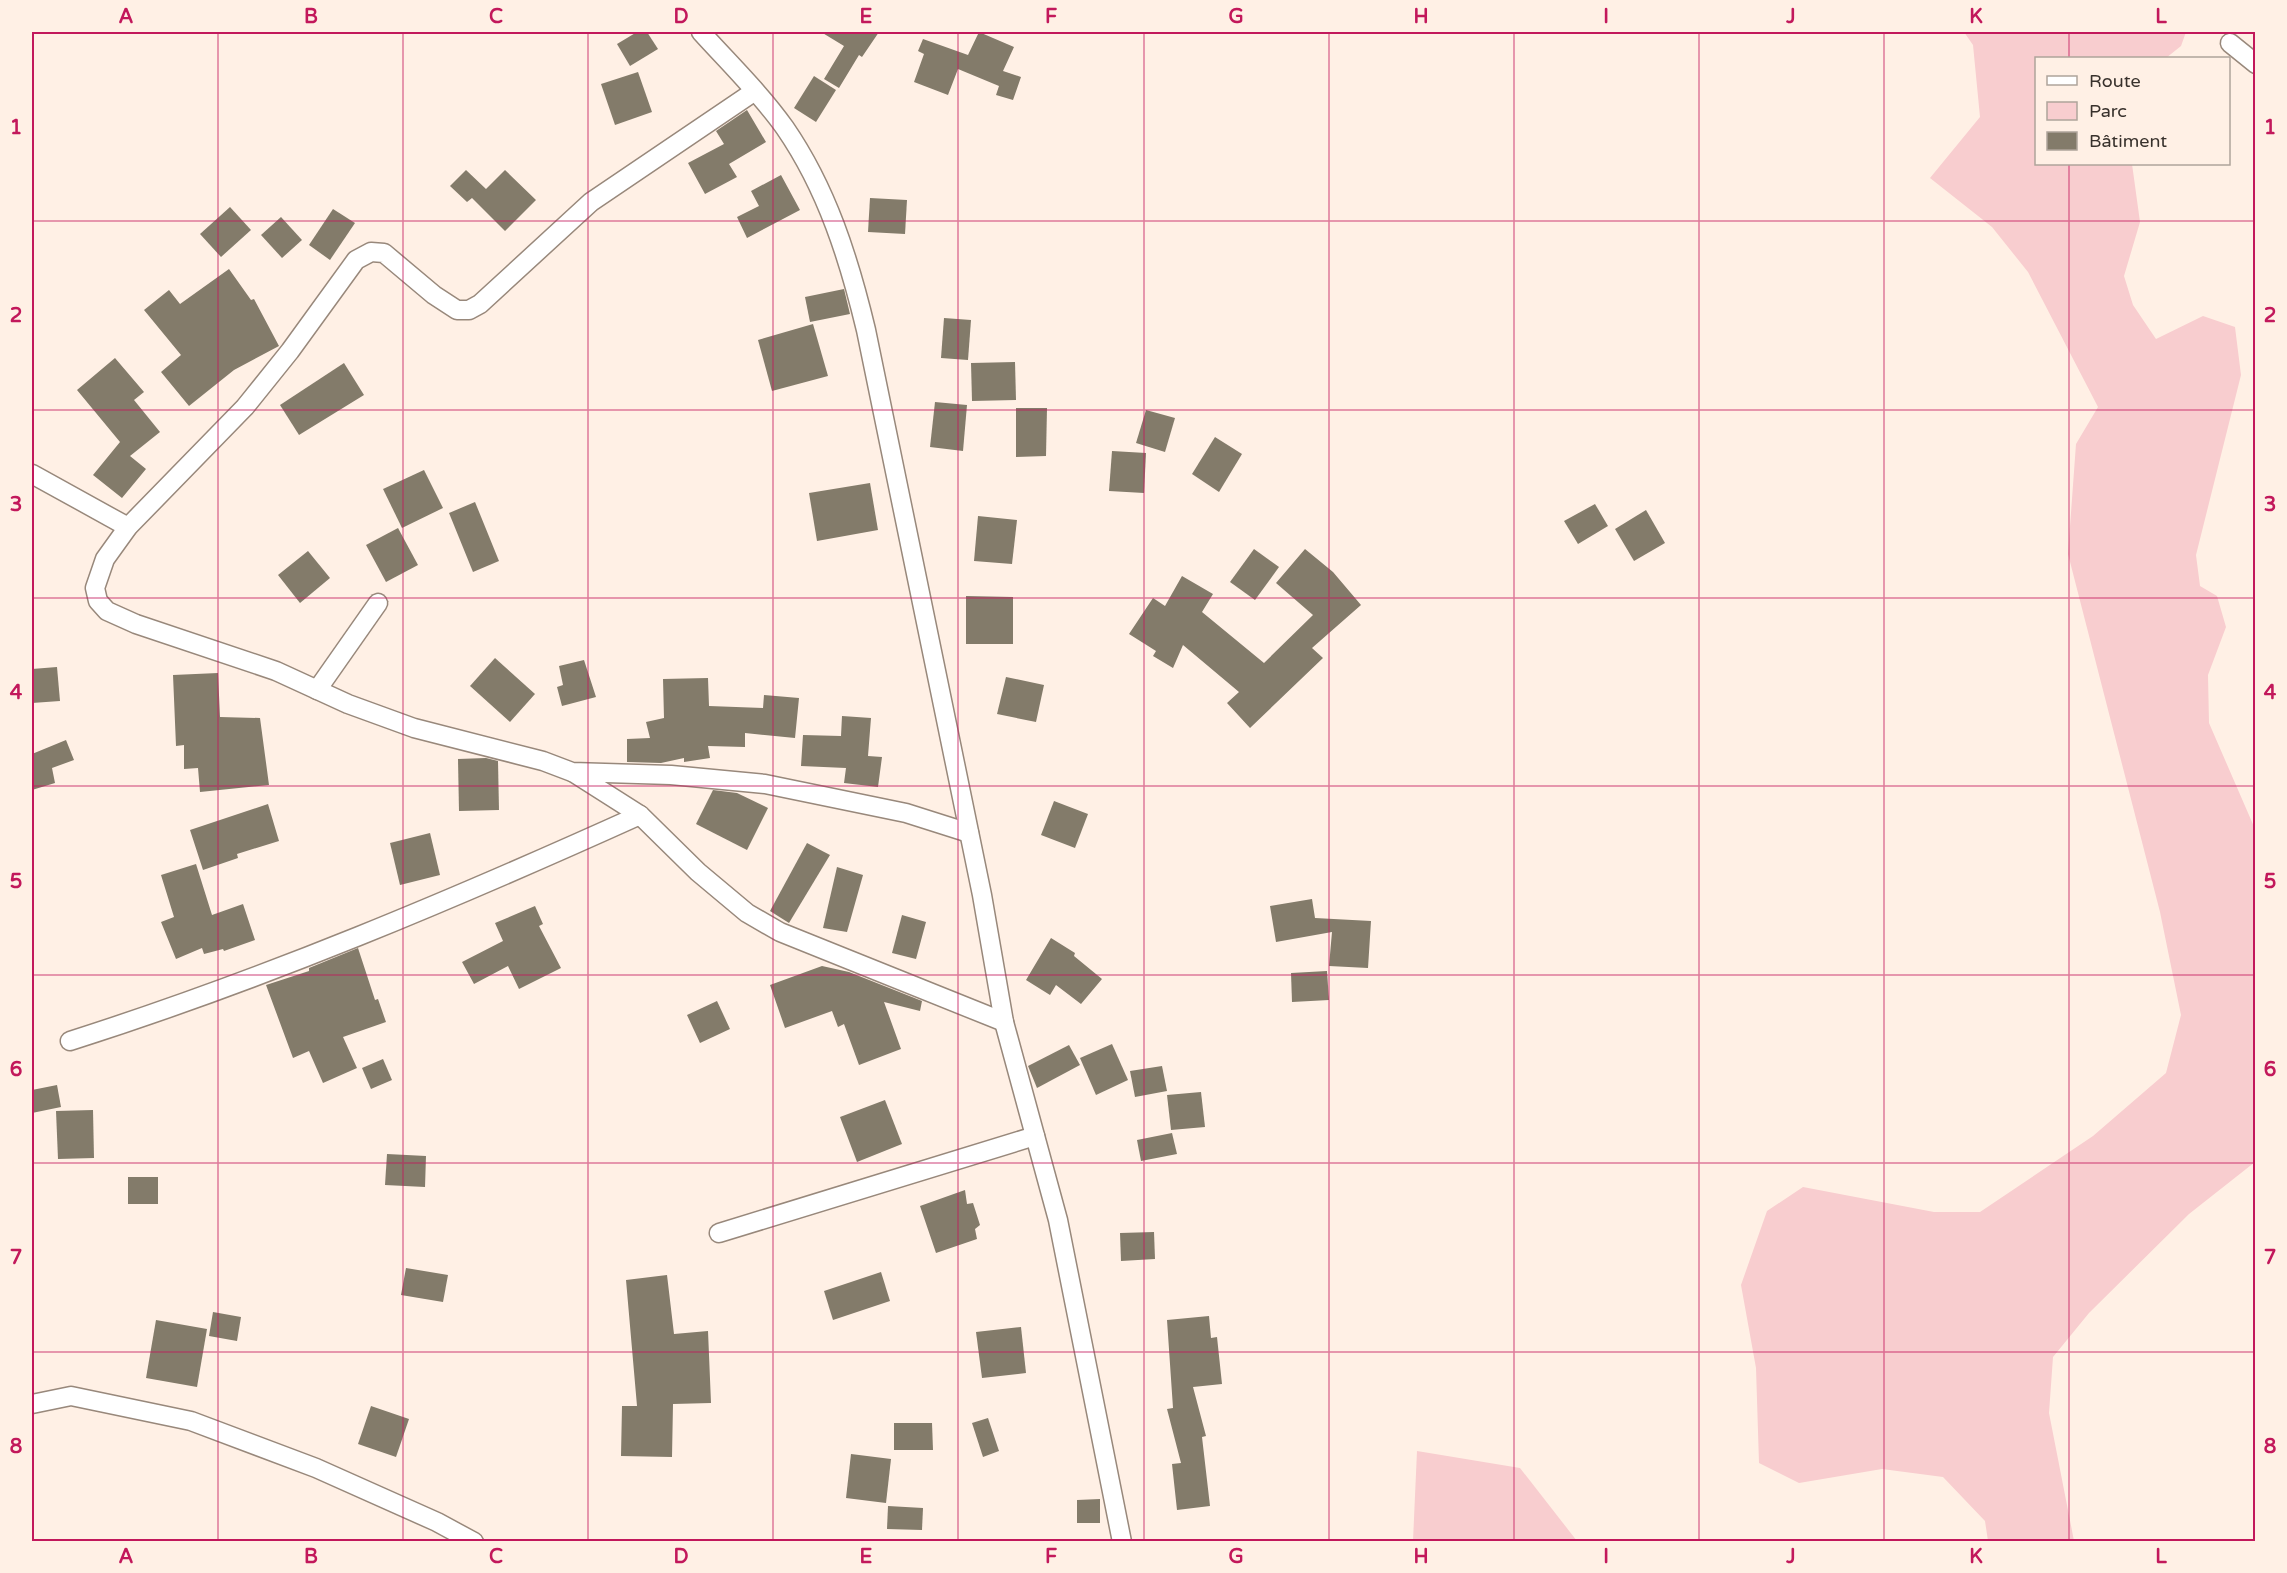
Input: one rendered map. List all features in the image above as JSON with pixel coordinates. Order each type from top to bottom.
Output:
[{"type":"street","points":[[701,32],[785,128],[827,204],[851,268],[866,330],[969,833],[1004,1022],[1058,1220],[1122,1542]]},
{"type":"street","points":[[2230,44],[2256,64]]},
{"type":"street","points":[[754,91],[591,202],[480,304],[469,310],[457,310],[434,295],[384,253],[371,252],[356,260],[290,351],[245,407],[128,527],[105,559],[95,588],[98,601],[107,611],[136,624],[276,671],[317,690],[414,728],[543,761],[572,772],[640,815],[698,872],[747,913],[780,932],[1004,1022]]},
{"type":"street","points":[[32,474],[128,527]]},
{"type":"street","points":[[317,690],[378,603]]},
{"type":"street","points":[[572,772],[706,777],[765,784],[906,813],[969,833]]},
{"type":"street","points":[[70,1041],[155,1014],[324,950],[640,815]]},
{"type":"street","points":[[719,1233],[1035,1136]]},
{"type":"street","points":[[32,1404],[71,1396],[191,1421],[316,1468],[437,1522],[474,1542]]},
{"type":"green space","points":[[1964,32],[2186,32],[2181,46],[2167,57],[2035,57],[2035,165],[2132,165],[2140,222],[2124,276],[2133,305],[2156,339],[2203,316],[2235,327],[2241,375],[2196,555],[2200,586],[2217,596],[2226,627],[2208,675],[2209,723],[2255,829],[2255,1162],[2189,1214],[2089,1313],[2053,1357],[2049,1413],[2074,1541],[1988,1541],[1985,1521],[1943,1477],[1882,1469],[1799,1483],[1759,1463],[1756,1368],[1741,1285],[1767,1211],[1803,1187],[1934,1212],[1980,1212],[2093,1136],[2166,1073],[2181,1015],[2160,912],[2068,554],[2076,444],[2098,407],[2028,272],[1992,227],[1930,178],[1980,117],[1973,45]]},
{"type":"green space","points":[[1417,1451],[1520,1468],[1577,1541],[1413,1541]]},
{"type":"building","points":[[637,32],[647,32],[658,49],[630,66],[617,44]]},
{"type":"building","points":[[821,32],[879,32],[862,57],[859,55],[839,88],[824,79],[844,46]]},
{"type":"building","points":[[979,32],[1014,47],[1003,71],[1021,77],[1013,100],[996,95],[999,86],[958,69],[948,95],[914,82],[924,54],[918,51],[923,39],[968,55]]},
{"type":"building","points":[[638,72],[652,112],[615,125],[601,84]]},
{"type":"building","points":[[814,76],[836,90],[816,122],[794,108]]},
{"type":"building","points":[[747,110],[766,142],[729,164],[737,177],[705,194],[688,163],[724,144],[716,131]]},
{"type":"building","points":[[466,170],[486,189],[505,170],[536,200],[505,231],[472,198],[467,202],[450,186]]},
{"type":"building","points":[[781,175],[800,210],[747,238],[737,217],[759,206],[751,191]]},
{"type":"building","points":[[870,198],[907,200],[905,234],[868,232]]},
{"type":"building","points":[[230,207],[251,230],[221,257],[200,234]]},
{"type":"building","points":[[333,209],[355,223],[330,260],[309,245]]},
{"type":"building","points":[[281,217],[302,240],[282,258],[261,235]]},
{"type":"building","points":[[229,269],[251,300],[254,299],[279,346],[234,370],[189,406],[161,372],[181,355],[144,310],[169,290],[180,304]]},
{"type":"building","points":[[844,289],[850,314],[810,322],[805,297]]},
{"type":"building","points":[[944,318],[971,320],[968,360],[941,358]]},
{"type":"building","points":[[813,324],[828,376],[772,391],[758,340]]},
{"type":"building","points":[[115,358],[144,392],[134,400],[160,432],[130,456],[146,469],[122,498],[93,475],[120,442],[77,390]]},
{"type":"building","points":[[1015,362],[1016,400],[972,401],[971,363]]},
{"type":"building","points":[[344,363],[364,395],[299,435],[280,405]]},
{"type":"building","points":[[935,402],[967,405],[963,451],[930,447]]},
{"type":"building","points":[[1016,408],[1047,408],[1046,456],[1016,457]]},
{"type":"building","points":[[1146,410],[1175,418],[1165,452],[1136,443]]},
{"type":"building","points":[[1215,437],[1242,454],[1219,492],[1192,474]]},
{"type":"building","points":[[1112,451],[1146,453],[1144,493],[1109,491]]},
{"type":"building","points":[[424,470],[443,508],[402,528],[383,489]]},
{"type":"building","points":[[870,483],[878,530],[817,541],[809,493]]},
{"type":"building","points":[[475,502],[499,561],[473,572],[449,513]]},
{"type":"building","points":[[1595,504],[1608,526],[1578,544],[1564,521]]},
{"type":"building","points":[[1646,510],[1665,543],[1634,561],[1615,529]]},
{"type":"building","points":[[978,516],[1017,520],[1012,564],[974,561]]},
{"type":"building","points":[[398,528],[418,565],[386,582],[366,545]]},
{"type":"building","points":[[1254,549],[1279,567],[1255,600],[1230,582]]},
{"type":"building","points":[[1305,549],[1333,572],[1361,605],[1312,648],[1323,658],[1250,728],[1227,703],[1239,692],[1183,645],[1173,668],[1153,656],[1156,651],[1129,634],[1153,598],[1165,606],[1182,576],[1213,594],[1202,612],[1264,663],[1313,615],[1276,583]]},
{"type":"building","points":[[308,551],[330,578],[300,603],[278,575]]},
{"type":"building","points":[[966,596],[1013,597],[1013,644],[966,644]]},
{"type":"building","points":[[495,658],[535,694],[510,722],[470,686]]},
{"type":"building","points":[[584,660],[596,697],[562,706],[557,687],[563,685],[559,666]]},
{"type":"building","points":[[57,667],[60,701],[32,703],[32,669]]},
{"type":"building","points":[[218,673],[220,717],[260,718],[269,785],[200,792],[198,768],[184,769],[184,745],[176,746],[173,675]]},
{"type":"building","points":[[1006,677],[1044,685],[1036,722],[997,714]]},
{"type":"building","points":[[708,678],[709,706],[763,708],[764,695],[799,698],[795,738],[745,733],[745,747],[708,746],[710,758],[684,762],[684,758],[661,763],[627,762],[627,739],[650,738],[646,722],[664,718],[663,679]]},
{"type":"building","points":[[842,716],[871,718],[868,756],[882,757],[878,787],[844,783],[846,768],[801,766],[803,735],[841,736]]},
{"type":"building","points":[[66,740],[74,760],[52,768],[55,783],[32,790],[32,754]]},
{"type":"building","points":[[486,758],[498,761],[499,810],[459,811],[458,759]]},
{"type":"building","points":[[713,790],[737,793],[768,808],[747,850],[696,824]]},
{"type":"building","points":[[1054,801],[1088,814],[1075,848],[1041,835]]},
{"type":"building","points":[[268,804],[279,841],[237,854],[238,858],[203,870],[190,830]]},
{"type":"building","points":[[430,833],[440,875],[400,885],[390,843]]},
{"type":"building","points":[[807,843],[830,855],[789,923],[770,911]]},
{"type":"building","points":[[196,864],[212,915],[243,904],[255,940],[224,951],[223,949],[204,954],[202,948],[176,959],[161,922],[174,917],[161,875]]},
{"type":"building","points":[[837,867],[863,875],[847,932],[823,928]]},
{"type":"building","points":[[1312,899],[1315,918],[1371,921],[1368,968],[1329,966],[1332,932],[1276,942],[1270,906]]},
{"type":"building","points":[[535,906],[543,924],[539,926],[561,968],[519,989],[508,966],[474,984],[462,962],[503,941],[495,923]]},
{"type":"building","points":[[902,915],[926,922],[916,959],[892,953]]},
{"type":"building","points":[[1051,938],[1075,953],[1074,956],[1102,979],[1081,1004],[1056,985],[1050,995],[1026,980]]},
{"type":"building","points":[[358,948],[375,1000],[378,999],[386,1022],[343,1037],[357,1068],[323,1083],[309,1051],[293,1058],[266,985],[309,971],[309,968]]},
{"type":"building","points":[[822,966],[849,972],[922,1001],[920,1011],[884,1002],[901,1049],[859,1065],[844,1024],[838,1027],[832,1011],[785,1028],[770,985]]},
{"type":"building","points":[[1327,971],[1329,1000],[1292,1002],[1291,973]]},
{"type":"building","points":[[717,1001],[730,1029],[700,1043],[687,1015]]},
{"type":"building","points":[[1112,1044],[1128,1080],[1096,1095],[1080,1058]]},
{"type":"building","points":[[1069,1045],[1080,1065],[1037,1088],[1028,1066]]},
{"type":"building","points":[[383,1059],[392,1080],[371,1089],[362,1068]]},
{"type":"building","points":[[1162,1066],[1167,1091],[1135,1097],[1130,1071]]},
{"type":"building","points":[[57,1085],[61,1107],[32,1113],[32,1090]]},
{"type":"building","points":[[1201,1092],[1205,1127],[1171,1130],[1167,1095]]},
{"type":"building","points":[[885,1100],[902,1144],[857,1162],[840,1117]]},
{"type":"building","points":[[93,1110],[94,1158],[58,1159],[56,1111]]},
{"type":"building","points":[[1172,1133],[1177,1154],[1141,1161],[1137,1140]]},
{"type":"building","points":[[387,1154],[426,1156],[425,1187],[385,1185]]},
{"type":"building","points":[[128,1177],[158,1177],[158,1204],[128,1204]]},
{"type":"building","points":[[965,1190],[967,1204],[973,1203],[980,1225],[975,1229],[977,1239],[936,1253],[920,1206]]},
{"type":"building","points":[[1154,1232],[1155,1259],[1121,1261],[1120,1233]]},
{"type":"building","points":[[406,1268],[448,1275],[443,1302],[401,1295]]},
{"type":"building","points":[[881,1272],[890,1301],[833,1320],[824,1291]]},
{"type":"building","points":[[667,1275],[674,1334],[708,1331],[711,1403],[673,1404],[672,1457],[621,1456],[622,1406],[637,1406],[626,1280]]},
{"type":"building","points":[[213,1312],[241,1317],[237,1341],[209,1336]]},
{"type":"building","points":[[1209,1316],[1211,1338],[1217,1337],[1222,1384],[1193,1387],[1206,1436],[1202,1437],[1210,1506],[1177,1510],[1172,1464],[1181,1463],[1167,1409],[1173,1408],[1167,1320]]},
{"type":"building","points":[[156,1320],[207,1329],[197,1387],[146,1378]]},
{"type":"building","points":[[1021,1327],[1026,1373],[982,1378],[976,1332]]},
{"type":"building","points":[[371,1406],[409,1419],[396,1457],[358,1444]]},
{"type":"building","points":[[988,1418],[999,1451],[983,1457],[972,1423]]},
{"type":"building","points":[[894,1423],[932,1423],[933,1450],[894,1450]]},
{"type":"building","points":[[851,1454],[891,1459],[886,1503],[846,1498]]},
{"type":"building","points":[[1100,1499],[1100,1523],[1077,1523],[1077,1500]]},
{"type":"building","points":[[888,1506],[923,1508],[922,1530],[887,1529]]}]
